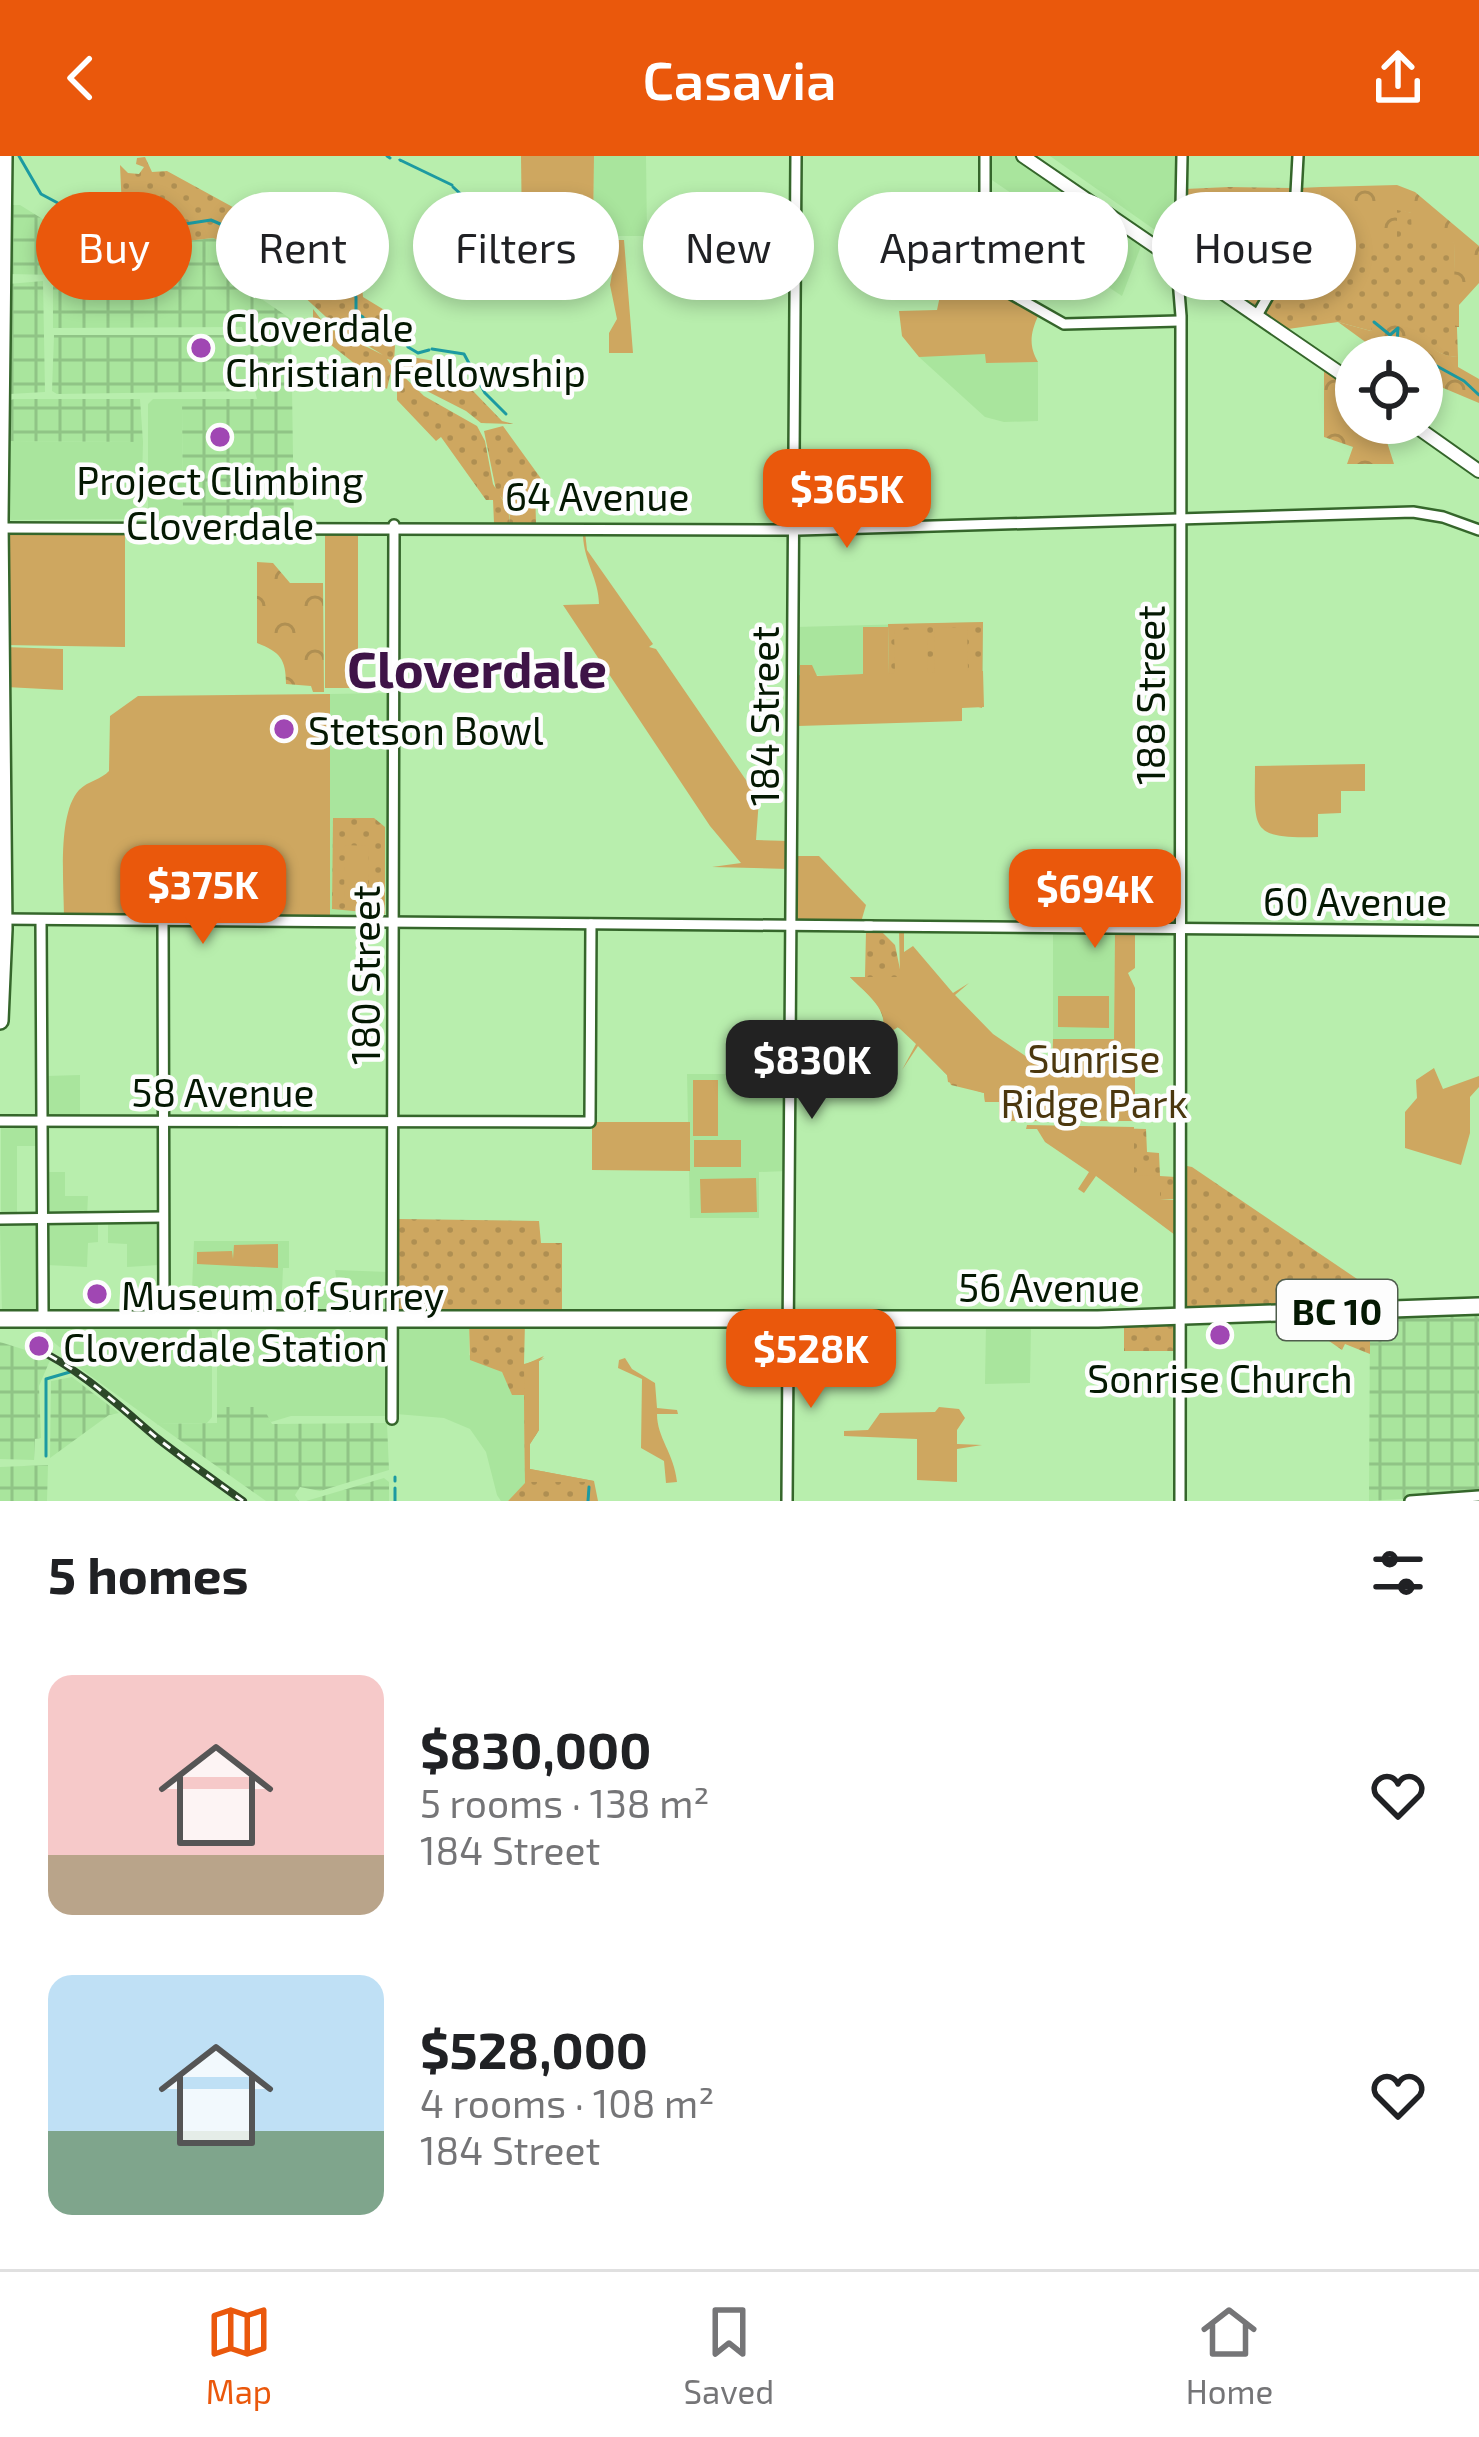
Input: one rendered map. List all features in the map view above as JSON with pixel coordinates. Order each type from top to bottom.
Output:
[{"type":"highway","points":[[0,1021],[4,156]]},
{"type":"highway","name":"56 Avenue","points":[[0,1318],[1182,1318],[1479,1304]]},
{"type":"main road","points":[[1032,158],[1076,192]]},
{"type":"main road","points":[[1235,300],[1335,369]]},
{"type":"main road","points":[[1256,311],[1283,333]]},
{"type":"main road","points":[[1441,444],[1474,467]]},
{"type":"street","name":"184 Street","points":[[787,1501],[793,156]]},
{"type":"street","points":[[985,156],[986,261],[1004,290],[1057,322],[1179,321]]},
{"type":"street","name":"188 Street","points":[[1178,192],[1180,156]]},
{"type":"street","name":"188 Street","points":[[1180,156],[1181,192]]},
{"type":"street","points":[[1256,311],[1273,292],[1279,270],[1280,236],[1296,195],[1298,156]]},
{"type":"street","name":"188 Street","points":[[1176,300],[1180,1501]]},
{"type":"street","name":"64 Avenue","points":[[0,526],[742,530],[1415,508],[1448,513],[1479,527]]},
{"type":"street","name":"64 Avenue","points":[[1269,513],[1422,513],[1479,527]]},
{"type":"street","points":[[1422,513],[1448,513]]},
{"type":"street","points":[[1082,521],[1104,516]]},
{"type":"street","points":[[794,527],[1179,516]]},
{"type":"street","points":[[67,529],[88,524]]},
{"type":"street","name":"64 Avenue","points":[[0,526],[794,527]]},
{"type":"street","name":"180 Street","points":[[392,1419],[394,528]]},
{"type":"street","name":"60 Avenue","points":[[2,921],[163,922]]},
{"type":"street","points":[[41,922],[43,1317]]},
{"type":"street","name":"60 Avenue","points":[[41,922],[1479,931]]},
{"type":"street","points":[[163,922],[164,1318]]},
{"type":"street","name":"58 Avenue","points":[[0,1121],[590,1122],[591,924]]},
{"type":"street","points":[[0,1219],[164,1217]]},
{"type":"street","points":[[1410,1501],[1479,1496]]},
{"type":"shaded area","points":[[594,156],[646,156],[643,236],[619,236],[619,192],[594,192]]},
{"type":"shaded area","points":[[987,156],[1019,156],[1072,192],[1010,192],[989,178]]},
{"type":"shaded area","points":[[1050,156],[1177,156],[1177,192],[1152,192],[1152,228],[1128,211],[1128,192],[1101,192]]},
{"type":"shaded area","points":[[5,205],[20,205],[36,215],[36,275],[8,274]]},
{"type":"shaded area","points":[[1128,231],[1143,241],[1128,280]]},
{"type":"shaded area","points":[[216,239],[216,300],[263,300],[291,319],[294,524],[183,522],[182,399],[257,399],[255,391],[52,391],[54,335],[228,335],[238,339],[244,334],[242,327],[53,328],[53,300],[192,300],[192,240]]},
{"type":"shaded area","points":[[36,282],[36,300],[43,300],[45,392],[6,392],[8,284]]},
{"type":"shaded area","points":[[921,354],[986,354],[987,363],[1038,362],[1038,421],[985,417]]},
{"type":"shaded area","points":[[140,399],[143,442],[5,441],[7,401]]},
{"type":"shaded area","points":[[153,399],[182,399],[183,522],[148,518],[148,404]]},
{"type":"shaded area","points":[[5,441],[143,442],[141,519],[5,520]]},
{"type":"shaded area","points":[[983,622],[983,671],[796,676],[796,627]]},
{"type":"shaded area","points":[[390,693],[390,918],[330,919],[330,694]]},
{"type":"shaded area","points":[[1037,881],[1060,882],[1060,925],[1037,924]]},
{"type":"shaded area","points":[[1053,931],[1115,932],[1114,1039],[1053,1039]]},
{"type":"shaded area","points":[[687,1074],[788,1074],[787,1171],[759,1172],[759,1218],[690,1218]]},
{"type":"shaded area","points":[[80,1075],[80,1118],[45,1117],[47,1076]]},
{"type":"shaded area","points":[[1,1125],[39,1125],[39,1146],[17,1146],[17,1215],[1,1215]]},
{"type":"shaded area","points":[[48,1172],[65,1172],[65,1196],[88,1196],[87,1216],[45,1215]]},
{"type":"shaded area","points":[[98,1222],[98,1242],[88,1243],[87,1267],[47,1265],[46,1223]]},
{"type":"shaded area","points":[[108,1222],[159,1223],[159,1265],[127,1267],[127,1244],[108,1243]]},
{"type":"shaded area","points":[[39,1223],[39,1314],[2,1313],[0,1225]]},
{"type":"shaded area","points":[[194,1241],[289,1241],[289,1268],[283,1268],[282,1291],[335,1291],[335,1311],[253,1314],[249,1309],[235,1309],[231,1314],[191,1314]]},
{"type":"shaded area","points":[[335,1270],[389,1272],[389,1312],[342,1313]]},
{"type":"shaded area","points":[[1479,1308],[1479,1494],[1369,1501],[1370,1313]]},
{"type":"shaded area","points":[[469,1322],[469,1355],[502,1372],[513,1394],[524,1394],[525,1484],[508,1501],[497,1495],[486,1452],[470,1429],[444,1418],[396,1414],[397,1326]]},
{"type":"shaded area","points":[[217,1323],[386,1323],[388,1416],[291,1416],[271,1422],[262,1407],[217,1407]]},
{"type":"shaded area","points":[[986,1323],[1031,1323],[1030,1383],[985,1384]]},
{"type":"shaded area","points":[[46,1324],[207,1325],[212,1332],[212,1417],[207,1423],[157,1424],[66,1358],[68,1354],[46,1336]]},
{"type":"shaded area","points":[[0,1342],[51,1358],[39,1386],[41,1438],[35,1439],[34,1460],[0,1459]]},
{"type":"shaded area","points":[[72,1377],[119,1413],[109,1415],[50,1458],[51,1381]]},
{"type":"shaded area","points":[[217,1407],[263,1407],[272,1424],[387,1423],[389,1470],[320,1491],[300,1487],[295,1495],[299,1501],[266,1501],[157,1424],[217,1423]]},
{"type":"shaded area","points":[[48,1465],[47,1501],[0,1501],[0,1467]]},
{"type":"shaded area","points":[[384,1478],[389,1482],[389,1501],[306,1501]]},
{"type":"green space","points":[[521,156],[594,156],[594,192],[521,192]]},
{"type":"green space","points":[[145,157],[152,172],[167,171],[216,198],[216,239],[192,240],[192,192],[121,192],[120,165],[128,173],[139,174],[144,167],[136,164],[137,158]]},
{"type":"green space","points":[[1397,185],[1415,192],[1479,246],[1479,283],[1459,305],[1459,327],[1455,327],[1454,243],[1412,239],[1411,213],[1397,210],[1397,240],[1356,240],[1356,192],[1321,192],[1321,187]]},
{"type":"green space","points":[[1321,187],[1321,192],[1298,192],[1299,188]]},
{"type":"green space","points":[[1292,188],[1293,192],[1185,192]]},
{"type":"green space","points":[[1397,209],[1412,213],[1454,243],[1458,357],[1443,354],[1443,336],[1418,336],[1407,321],[1376,324],[1371,331],[1338,322],[1288,329],[1264,311],[1268,300],[1356,300],[1356,226]]},
{"type":"green space","points":[[619,240],[624,240],[633,353],[609,353],[609,333],[617,319],[613,300],[619,300]]},
{"type":"green space","points":[[308,300],[368,300],[386,311],[387,324],[396,331],[394,361],[387,359],[392,367],[387,389],[303,323],[313,326],[313,309],[327,327],[383,355],[337,327]]},
{"type":"green space","points":[[939,300],[1017,300],[1038,316],[1032,339],[1038,362],[986,363],[985,354],[919,357],[902,336],[899,311],[937,310]]},
{"type":"green space","points":[[1379,306],[1403,316],[1420,336],[1357,336],[1338,322],[1371,331]]},
{"type":"green space","points":[[1443,353],[1458,357],[1458,367],[1479,379],[1479,403],[1443,388]]},
{"type":"green space","points":[[400,355],[446,363],[502,421],[514,424],[481,423],[419,387],[399,364]]},
{"type":"green space","points":[[1324,365],[1335,373],[1335,441],[1324,437]]},
{"type":"green space","points":[[397,370],[424,396],[477,426],[496,488],[484,431],[503,426],[542,480],[535,487],[536,523],[510,523],[494,523],[493,500],[486,500],[441,437],[436,441],[397,400]]},
{"type":"green space","points":[[1344,444],[1388,444],[1394,464],[1347,464],[1353,447]]},
{"type":"green space","points":[[125,531],[125,647],[4,645],[7,533]]},
{"type":"green space","points":[[325,532],[358,532],[358,688],[325,688]]},
{"type":"green space","points":[[585,532],[587,550],[653,644],[649,647],[656,649],[759,799],[756,840],[789,841],[788,869],[712,867],[741,863],[710,826],[563,605],[599,604],[583,536],[534,535]]},
{"type":"green space","points":[[257,562],[273,563],[290,583],[323,583],[324,692],[286,684],[280,658],[257,643]]},
{"type":"green space","points":[[983,622],[982,708],[860,674],[889,673],[888,624]]},
{"type":"green space","points":[[863,627],[888,627],[889,674],[895,673],[894,630],[927,629],[928,672],[935,673],[934,628],[967,627],[968,671],[983,671],[984,707],[962,708],[962,721],[798,726],[796,676],[800,665],[812,665],[817,676],[863,674]]},
{"type":"green space","points":[[4,647],[63,649],[63,690],[6,687]]},
{"type":"green space","points":[[330,694],[330,919],[64,918],[67,815],[79,790],[109,771],[110,716],[138,696]]},
{"type":"green space","points":[[1365,764],[1365,791],[1341,791],[1341,813],[1318,814],[1318,837],[1279,836],[1260,826],[1255,766]]},
{"type":"green space","points":[[333,818],[374,818],[385,827],[385,914],[332,909]]},
{"type":"green space","points":[[345,845],[369,846],[368,899],[344,899]]},
{"type":"green space","points":[[819,856],[866,905],[861,922],[797,920],[795,857]]},
{"type":"green space","name":"Sunrise Ridge Park","points":[[899,929],[904,929],[904,952],[913,946],[953,993],[969,983],[955,995],[993,1034],[1046,1070],[1052,1070],[1053,1039],[1114,1039],[1115,932],[1135,932],[1135,968],[1128,973],[1135,988],[1135,1121],[1000,1121],[999,1102],[985,1102],[984,1093],[948,1082],[947,1075],[918,1046],[902,1070],[916,1044],[898,1027],[880,1039],[881,1012],[850,977],[900,977]]},
{"type":"green space","points":[[880,930],[895,945],[903,984],[1060,1104],[1000,1119],[999,1102],[985,1102],[984,1093],[951,1085],[903,1030],[897,1027],[880,1039],[881,1012],[850,977],[865,977],[866,931]]},
{"type":"green space","points":[[1058,996],[1109,996],[1109,1028],[1058,1027]]},
{"type":"green space","points":[[1434,1068],[1443,1089],[1479,1076],[1479,1087],[1470,1097],[1470,1133],[1461,1165],[1405,1148],[1405,1112],[1417,1098],[1416,1080]]},
{"type":"green space","points":[[693,1080],[718,1080],[718,1136],[693,1136]]},
{"type":"green space","points":[[592,1122],[690,1122],[690,1171],[592,1170]]},
{"type":"green space","points":[[1027,1125],[1134,1127],[1134,1175],[1160,1176],[1160,1200],[1179,1200],[1179,1238],[1096,1176],[1084,1193],[1078,1189],[1089,1172],[1045,1142],[1037,1129],[1026,1129]]},
{"type":"green space","points":[[1076,1127],[1146,1129],[1147,1152],[1159,1153],[1160,1176],[1176,1177],[1176,1199],[1160,1200]]},
{"type":"green space","points":[[694,1140],[741,1140],[741,1167],[694,1167]]},
{"type":"green space","points":[[1187,1166],[1394,1304],[1185,1309],[1183,1169]]},
{"type":"green space","points":[[756,1178],[757,1212],[701,1213],[700,1179]]},
{"type":"green space","points":[[398,1219],[539,1221],[541,1243],[562,1243],[562,1315],[396,1312]]},
{"type":"green space","points":[[278,1244],[278,1268],[197,1264],[197,1252],[232,1251],[233,1259],[234,1245]]},
{"type":"green space","points":[[1370,1313],[1370,1354],[1345,1344],[1342,1350],[1293,1316]]},
{"type":"green space","points":[[469,1322],[525,1322],[524,1364],[545,1358],[539,1361],[539,1430],[530,1444],[530,1469],[594,1481],[590,1501],[508,1501],[525,1483],[524,1395],[512,1395],[502,1372],[470,1360]]},
{"type":"green space","points":[[1124,1323],[1176,1323],[1178,1346],[1174,1351],[1124,1351]]},
{"type":"green space","points":[[544,1356],[539,1361],[539,1430],[530,1444],[530,1469],[594,1481],[598,1501],[590,1501],[590,1482],[525,1482],[524,1365]]},
{"type":"green space","points":[[625,1358],[632,1369],[655,1383],[657,1408],[677,1410],[678,1414],[657,1414],[677,1482],[666,1483],[664,1461],[641,1448],[642,1379],[618,1368],[619,1360]]},
{"type":"green space","points":[[939,1407],[959,1409],[965,1418],[957,1430],[957,1444],[982,1445],[957,1449],[957,1482],[917,1480],[917,1439],[844,1436],[844,1431],[868,1430],[880,1413],[935,1412]]},
{"type":"waterway","points":[[19,156],[41,194],[69,209],[139,212],[172,226],[216,222]]},
{"type":"waterway","points":[[400,160],[452,185]]},
{"type":"waterway","points":[[453,187],[458,192]]},
{"type":"waterway","points":[[356,300],[356,313],[363,317]]},
{"type":"waterway","points":[[365,319],[396,335]]},
{"type":"waterway","points":[[1374,322],[1390,335],[1398,328],[1397,336]]},
{"type":"waterway","points":[[399,334],[418,353],[429,350]]},
{"type":"waterway","points":[[432,349],[464,354],[485,393],[506,414]]},
{"type":"waterway","points":[[1443,369],[1479,395]]},
{"type":"waterway","points":[[46,1456],[46,1379],[70,1372]]},
{"type":"waterway","points":[[588,1501],[589,1487]]},
{"type":"waterway","points":[[395,1488],[395,1501]]},
{"type":"railway","points":[[33,1347],[83,1377],[243,1501]]},
{"type":"place","name":"Cloverdale Christian Fellowship","points":[[201,348]]},
{"type":"place","name":"Project Climbing Cloverdale","points":[[220,437]]},
{"type":"place","name":"Stetson Bowl","points":[[284,729]]},
{"type":"place","name":"Museum of Surrey","points":[[97,1294]]},
{"type":"place","name":"Sonrise Church","points":[[1220,1335]]},
{"type":"place","name":"Cloverdale Station","points":[[39,1346]]},
{"type":"district","name":"Cloverdale","points":[[477,667]]}]
